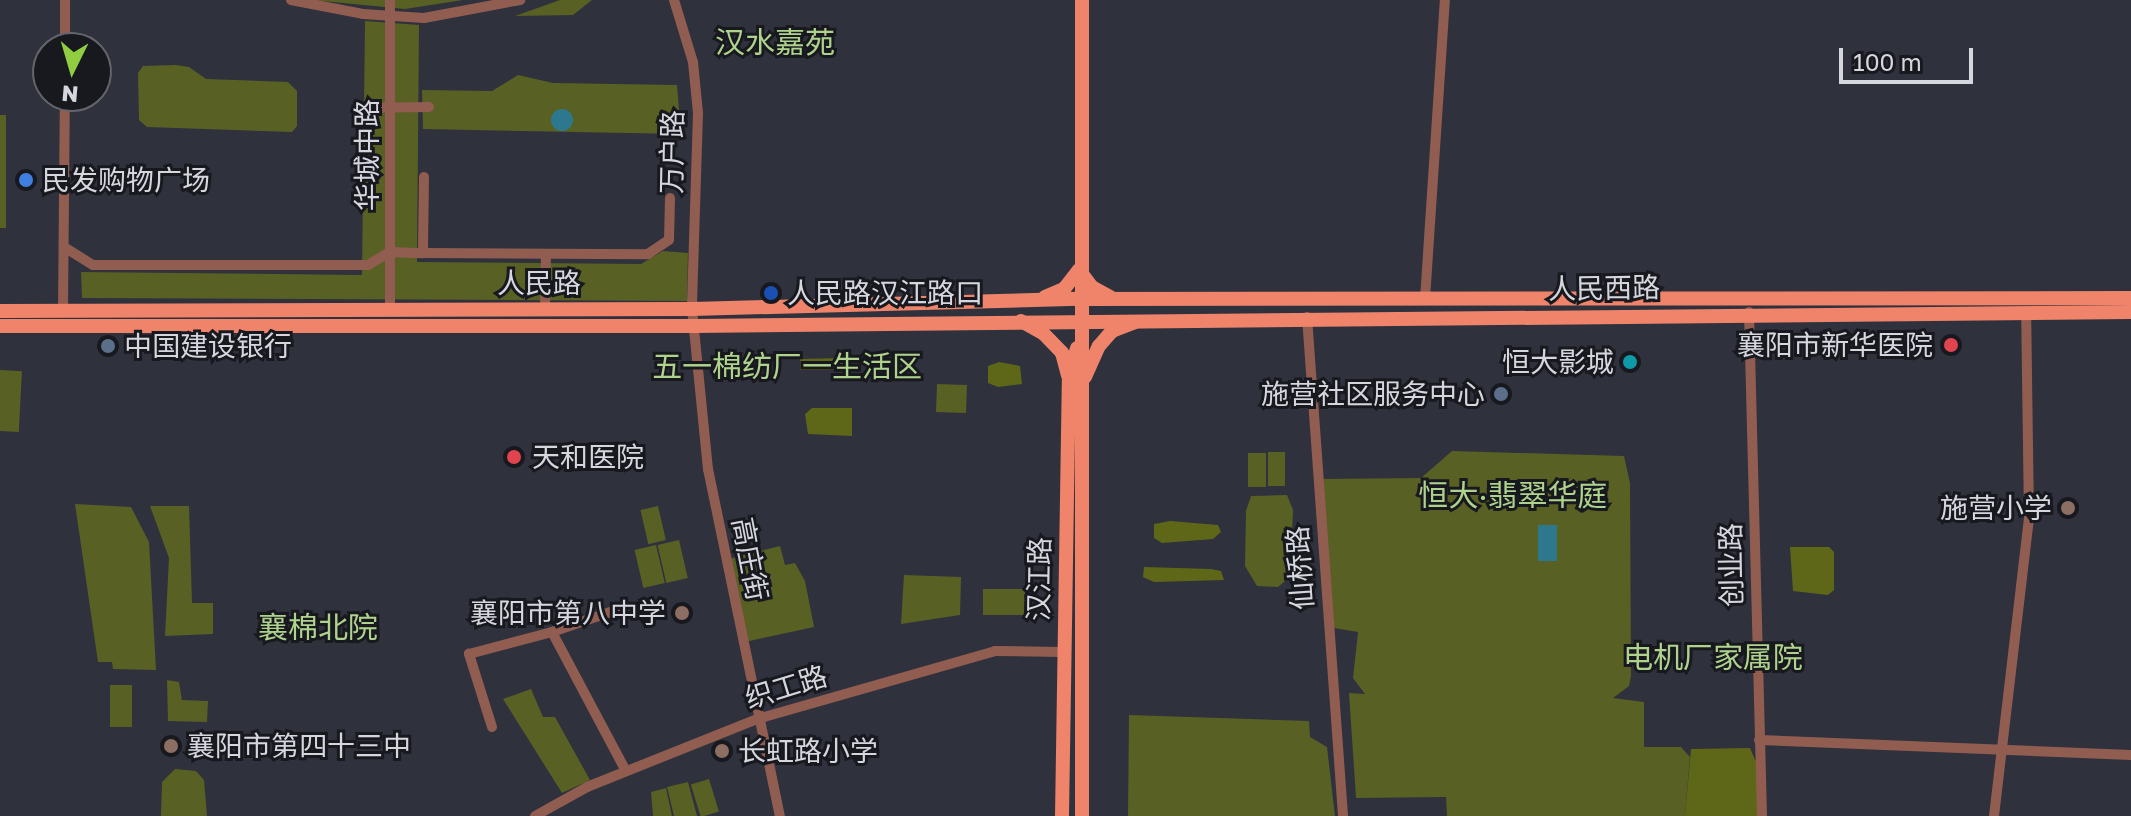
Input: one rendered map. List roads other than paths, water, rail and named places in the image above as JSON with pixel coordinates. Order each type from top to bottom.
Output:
[{"type":"main road","name":"汉江路","points":[[1082,0],[1078,319],[1078,344],[1085,378],[1082,816]]},
{"type":"main road","points":[[1035,300],[1064,289],[1079,270],[1092,287],[1114,299]]},
{"type":"main road","name":"人民路","points":[[0,311],[692,309],[1079,299]]},
{"type":"main road","name":"人民西路","points":[[1079,299],[1425,299],[2130,307]]},
{"type":"main road","points":[[0,304],[32,312]]},
{"type":"main road","name":"人民西路","points":[[1078,319],[2029,312],[2130,307]]},
{"type":"main road","name":"人民路","points":[[0,326],[694,326],[1078,319]]},
{"type":"main road","points":[[1085,378],[1099,346],[1112,331],[1144,319]]},
{"type":"main road","points":[[1021,320],[1043,333],[1062,353],[1069,376]]},
{"type":"main road","name":"汉江路","points":[[1062,816],[1069,376],[1078,344]]},
{"type":"street","points":[[65,0],[65,32]]},
{"type":"street","points":[[291,0],[391,17],[465,14],[520,0]]},
{"type":"street","name":"华城中路","points":[[390,0],[390,310]]},
{"type":"street","name":"万户路","points":[[674,0],[691,52],[698,113],[692,309]]},
{"type":"street","points":[[1425,299],[1445,0]]},
{"type":"street","points":[[358,108],[429,107]]},
{"type":"street","points":[[63,112],[63,311]]},
{"type":"street","points":[[423,253],[424,177]]},
{"type":"street","points":[[64,247],[93,265],[368,265],[390,252],[648,254],[669,240],[670,198]]},
{"type":"street","points":[[545,309],[546,254]]},
{"type":"street","name":"高庄街","points":[[692,309],[708,469],[757,719],[780,816]]},
{"type":"street","name":"创业路","points":[[1749,312],[1762,816]]},
{"type":"street","points":[[1994,816],[2029,518],[2029,312]]},
{"type":"street","name":"仙桥路","points":[[1307,317],[1343,816]]},
{"type":"street","points":[[492,727],[469,654],[552,632],[625,607]]},
{"type":"street","points":[[552,632],[626,771]]},
{"type":"street","name":"织工路","points":[[535,816],[626,771],[757,719],[995,651],[1063,652]]},
{"type":"street","points":[[1759,740],[2131,755]]},
{"type":"water","points":[[562,109],[573,120],[562,131],[551,120]]},
{"type":"water","points":[[1538,525],[1557,525],[1557,561],[1538,561]]},
{"type":"place","name":"民发购物广场","points":[[26,180]]},
{"type":"place","name":"人民路汉江路口","points":[[771,293]]},
{"type":"place","name":"襄阳市新华医院","points":[[1951,345]]},
{"type":"place","name":"中国建设银行","points":[[108,346]]},
{"type":"place","name":"恒大影城","points":[[1630,362]]},
{"type":"place","name":"施营社区服务中心","points":[[1501,394]]},
{"type":"place","name":"天和医院","points":[[514,457]]},
{"type":"place","name":"施营小学","points":[[2068,508]]},
{"type":"place","name":"襄阳市第八中学","points":[[682,613]]},
{"type":"place","name":"襄阳市第四十三中","points":[[171,746]]},
{"type":"place","name":"长虹路小学","points":[[722,751]]},
{"type":"district","name":"汉水嘉苑","points":[[775,42]]},
{"type":"district","name":"五一棉纺厂一生活区","points":[[787,366]]},
{"type":"district","name":"恒大·翡翠华庭","points":[[1513,495]]},
{"type":"district","name":"襄棉北院","points":[[318,627]]},
{"type":"district","name":"电机厂家属院","points":[[1713,657]]}]
